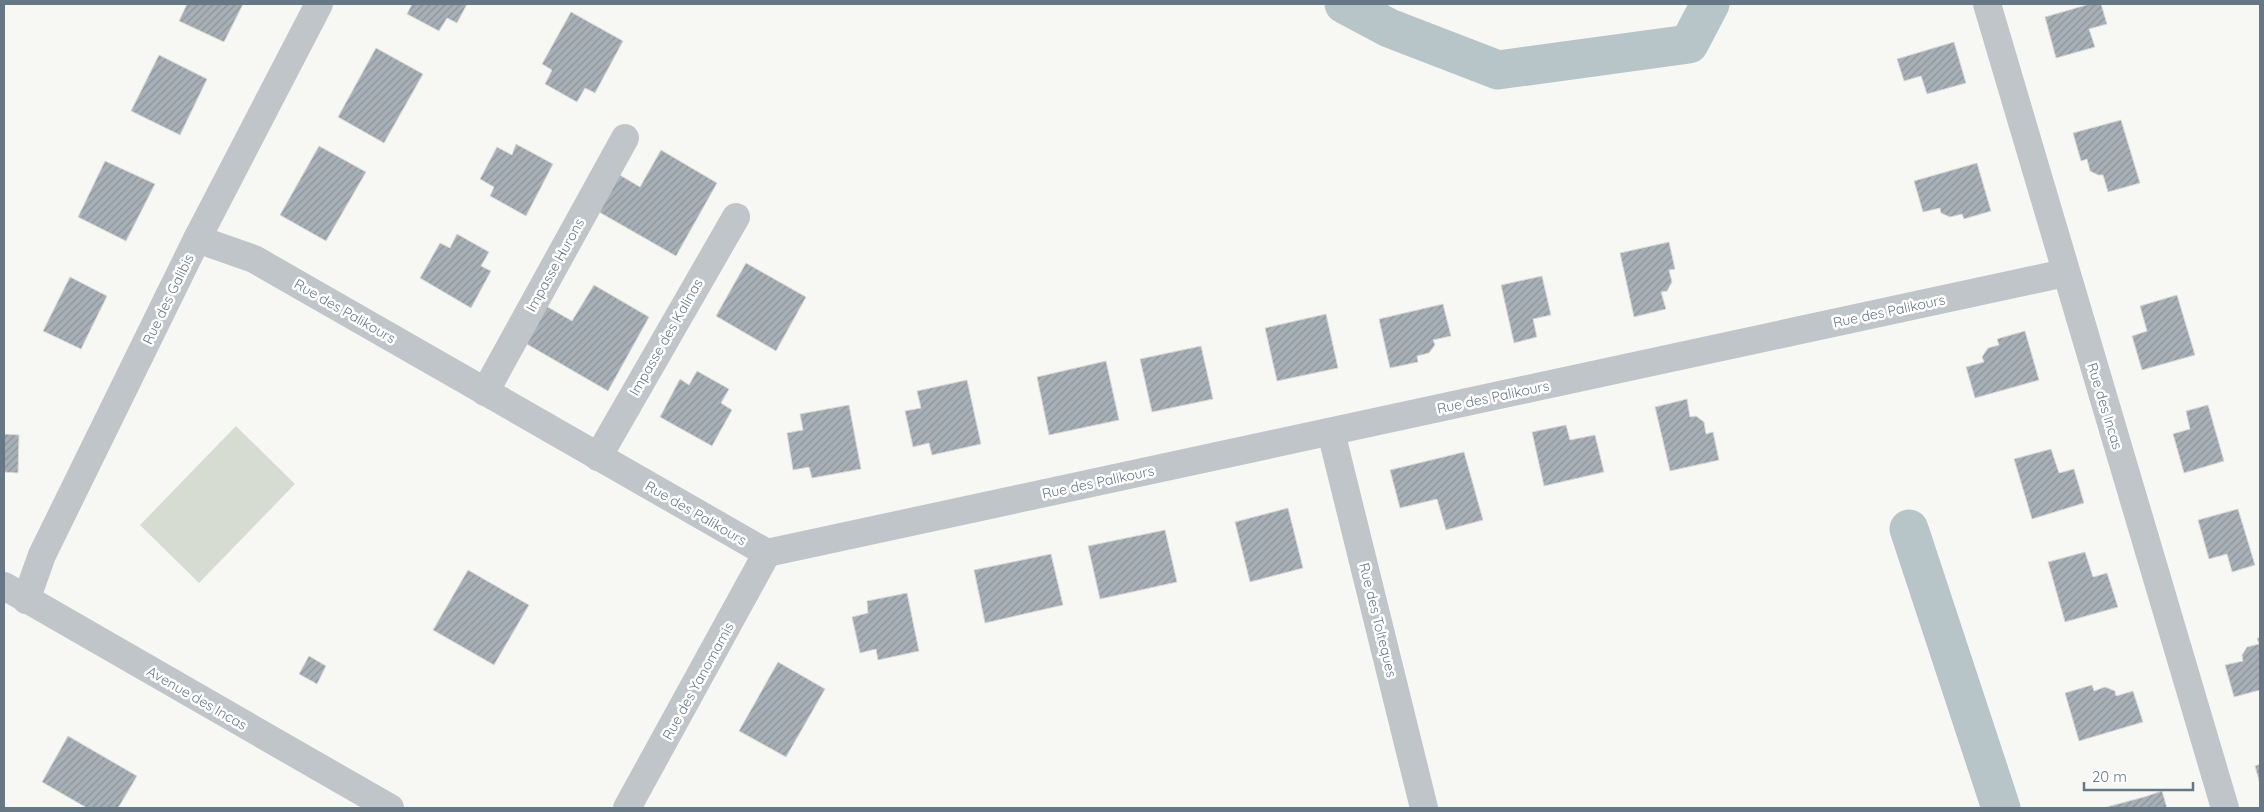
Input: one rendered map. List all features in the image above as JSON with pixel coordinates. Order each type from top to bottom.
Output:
[{"type":"street","name":"Rue des Galibis","points":[[15,593],[42,555],[197,239],[319,4]]},
{"type":"street","name":"Rue des Incas","points":[[1987,4],[2065,273],[2225,808]]},
{"type":"street","name":"Impasse Hurons","points":[[485,392],[625,138]]},
{"type":"street","name":"Impasse des Kalinas","points":[[598,457],[736,217]]},
{"type":"street","name":"Rue des Palikours","points":[[197,239],[254,259],[767,554],[2065,273]]},
{"type":"street","name":"Rue des Tolteques","points":[[1330,432],[1424,808]]},
{"type":"street","name":"Rue des Yanomamis","points":[[627,808],[767,554]]},
{"type":"street","name":"Avenue des Incas","points":[[15,593],[390,808]]},
{"type":"shaded area","points":[[236,426],[295,484],[199,583],[140,525]]},
{"type":"building","points":[[187,4],[243,4],[224,42],[179,21]]},
{"type":"building","points":[[412,4],[467,4],[457,23],[447,18],[439,31],[407,14]]},
{"type":"building","points":[[2090,4],[2101,4],[2107,24],[2089,29],[2095,47],[2056,58],[2045,17]]},
{"type":"building","points":[[571,12],[623,41],[595,93],[585,88],[577,102],[545,84],[552,70],[542,64]]},
{"type":"building","points":[[1954,42],[1966,83],[1927,94],[1921,76],[1904,81],[1897,59]]},
{"type":"building","points":[[376,48],[423,74],[384,143],[338,117]]},
{"type":"building","points":[[159,55],[207,79],[180,135],[131,111]]},
{"type":"building","points":[[2121,120],[2140,183],[2108,192],[2103,175],[2090,171],[2087,159],[2081,161],[2073,133]]},
{"type":"building","points":[[516,144],[553,164],[526,216],[490,196],[494,187],[480,179],[497,147],[512,155]]},
{"type":"building","points":[[319,146],[366,172],[326,241],[280,215]]},
{"type":"building","points":[[661,150],[717,183],[676,256],[592,208],[613,171],[640,187]]},
{"type":"building","points":[[105,161],[155,184],[126,241],[78,217]]},
{"type":"building","points":[[1977,163],[1991,211],[1964,219],[1962,214],[1950,217],[1941,213],[1940,208],[1923,212],[1914,181]]},
{"type":"building","points":[[457,234],[489,252],[481,266],[491,271],[471,308],[420,278],[440,243],[450,248]]},
{"type":"building","points":[[1669,242],[1675,269],[1669,270],[1672,282],[1667,291],[1661,292],[1666,309],[1634,317],[1620,253]]},
{"type":"building","points":[[746,263],[806,297],[776,351],[716,316]]},
{"type":"building","points":[[1542,276],[1551,315],[1533,319],[1537,337],[1514,343],[1501,285]]},
{"type":"building","points":[[70,277],[107,296],[81,349],[43,331]]},
{"type":"building","points":[[594,285],[649,317],[608,391],[525,343],[546,306],[572,321]]},
{"type":"building","points":[[2177,295],[2195,355],[2142,370],[2132,336],[2147,331],[2140,306]]},
{"type":"building","points":[[1443,304],[1451,336],[1433,340],[1435,345],[1429,353],[1417,356],[1418,362],[1390,368],[1379,319]]},
{"type":"building","points":[[1326,314],[1338,368],[1277,381],[1265,328]]},
{"type":"building","points":[[2025,331],[2039,380],[1975,398],[1966,367],[1984,362],[1982,357],[1988,348],[1999,345],[1997,339]]},
{"type":"building","points":[[1201,346],[1213,399],[1152,412],[1140,359]]},
{"type":"building","points":[[1106,361],[1119,420],[1049,435],[1037,377]]},
{"type":"building","points":[[697,371],[729,389],[721,403],[732,410],[712,446],[660,417],[680,379],[689,385]]},
{"type":"building","points":[[967,380],[981,444],[932,455],[929,443],[913,447],[905,411],[921,408],[917,391]]},
{"type":"building","points":[[1687,399],[1690,417],[1696,416],[1704,422],[1706,434],[1713,432],[1719,460],[1670,471],[1655,407]]},
{"type":"building","points":[[849,405],[861,469],[812,478],[809,467],[793,470],[787,433],[803,430],[800,414]]},
{"type":"building","points":[[2208,405],[2224,461],[2184,473],[2173,434],[2190,429],[2186,411]]},
{"type":"building","points":[[1566,425],[1570,440],[1595,435],[1604,472],[1544,486],[1532,432]]},
{"type":"building","points":[[4,434],[19,435],[18,473],[4,472]]},
{"type":"building","points":[[2051,449],[2059,473],[2074,469],[2084,503],[2032,519],[2014,459]]},
{"type":"building","points":[[1464,452],[1483,520],[1446,530],[1437,499],[1400,508],[1390,470]]},
{"type":"building","points":[[1288,508],[1303,568],[1250,582],[1235,522]]},
{"type":"building","points":[[2238,509],[2255,565],[2232,572],[2227,554],[2209,559],[2198,520]]},
{"type":"building","points":[[1165,530],[1177,582],[1100,599],[1088,546]]},
{"type":"building","points":[[2085,552],[2093,577],[2107,573],[2118,607],[2065,622],[2048,562]]},
{"type":"building","points":[[1051,554],[1063,605],[985,623],[974,570]]},
{"type":"building","points":[[468,570],[529,605],[494,665],[433,630]]},
{"type":"building","points":[[907,593],[919,651],[878,660],[876,649],[860,653],[852,617],[868,613],[867,601]]},
{"type":"building","points":[[2257,638],[2260,638],[2260,690],[2234,697],[2225,665],[2243,661],[2242,655],[2247,647],[2259,644]]},
{"type":"building","points":[[309,656],[326,666],[317,684],[299,674]]},
{"type":"building","points":[[778,662],[825,689],[786,757],[739,731]]},
{"type":"building","points":[[2092,685],[2094,691],[2105,687],[2115,691],[2116,696],[2133,691],[2143,722],[2079,741],[2065,693]]},
{"type":"building","points":[[68,736],[137,776],[118,808],[87,808],[42,782]]},
{"type":"building","points":[[2260,764],[2260,784],[2255,766]]},
{"type":"building","points":[[2162,791],[2167,808],[2103,808],[2144,797]]},
{"type":"waterway","points":[[1344,4],[1389,28],[1498,70],[1689,44],[1710,4]]},
{"type":"waterway","points":[[1909,529],[2001,808]]}]
